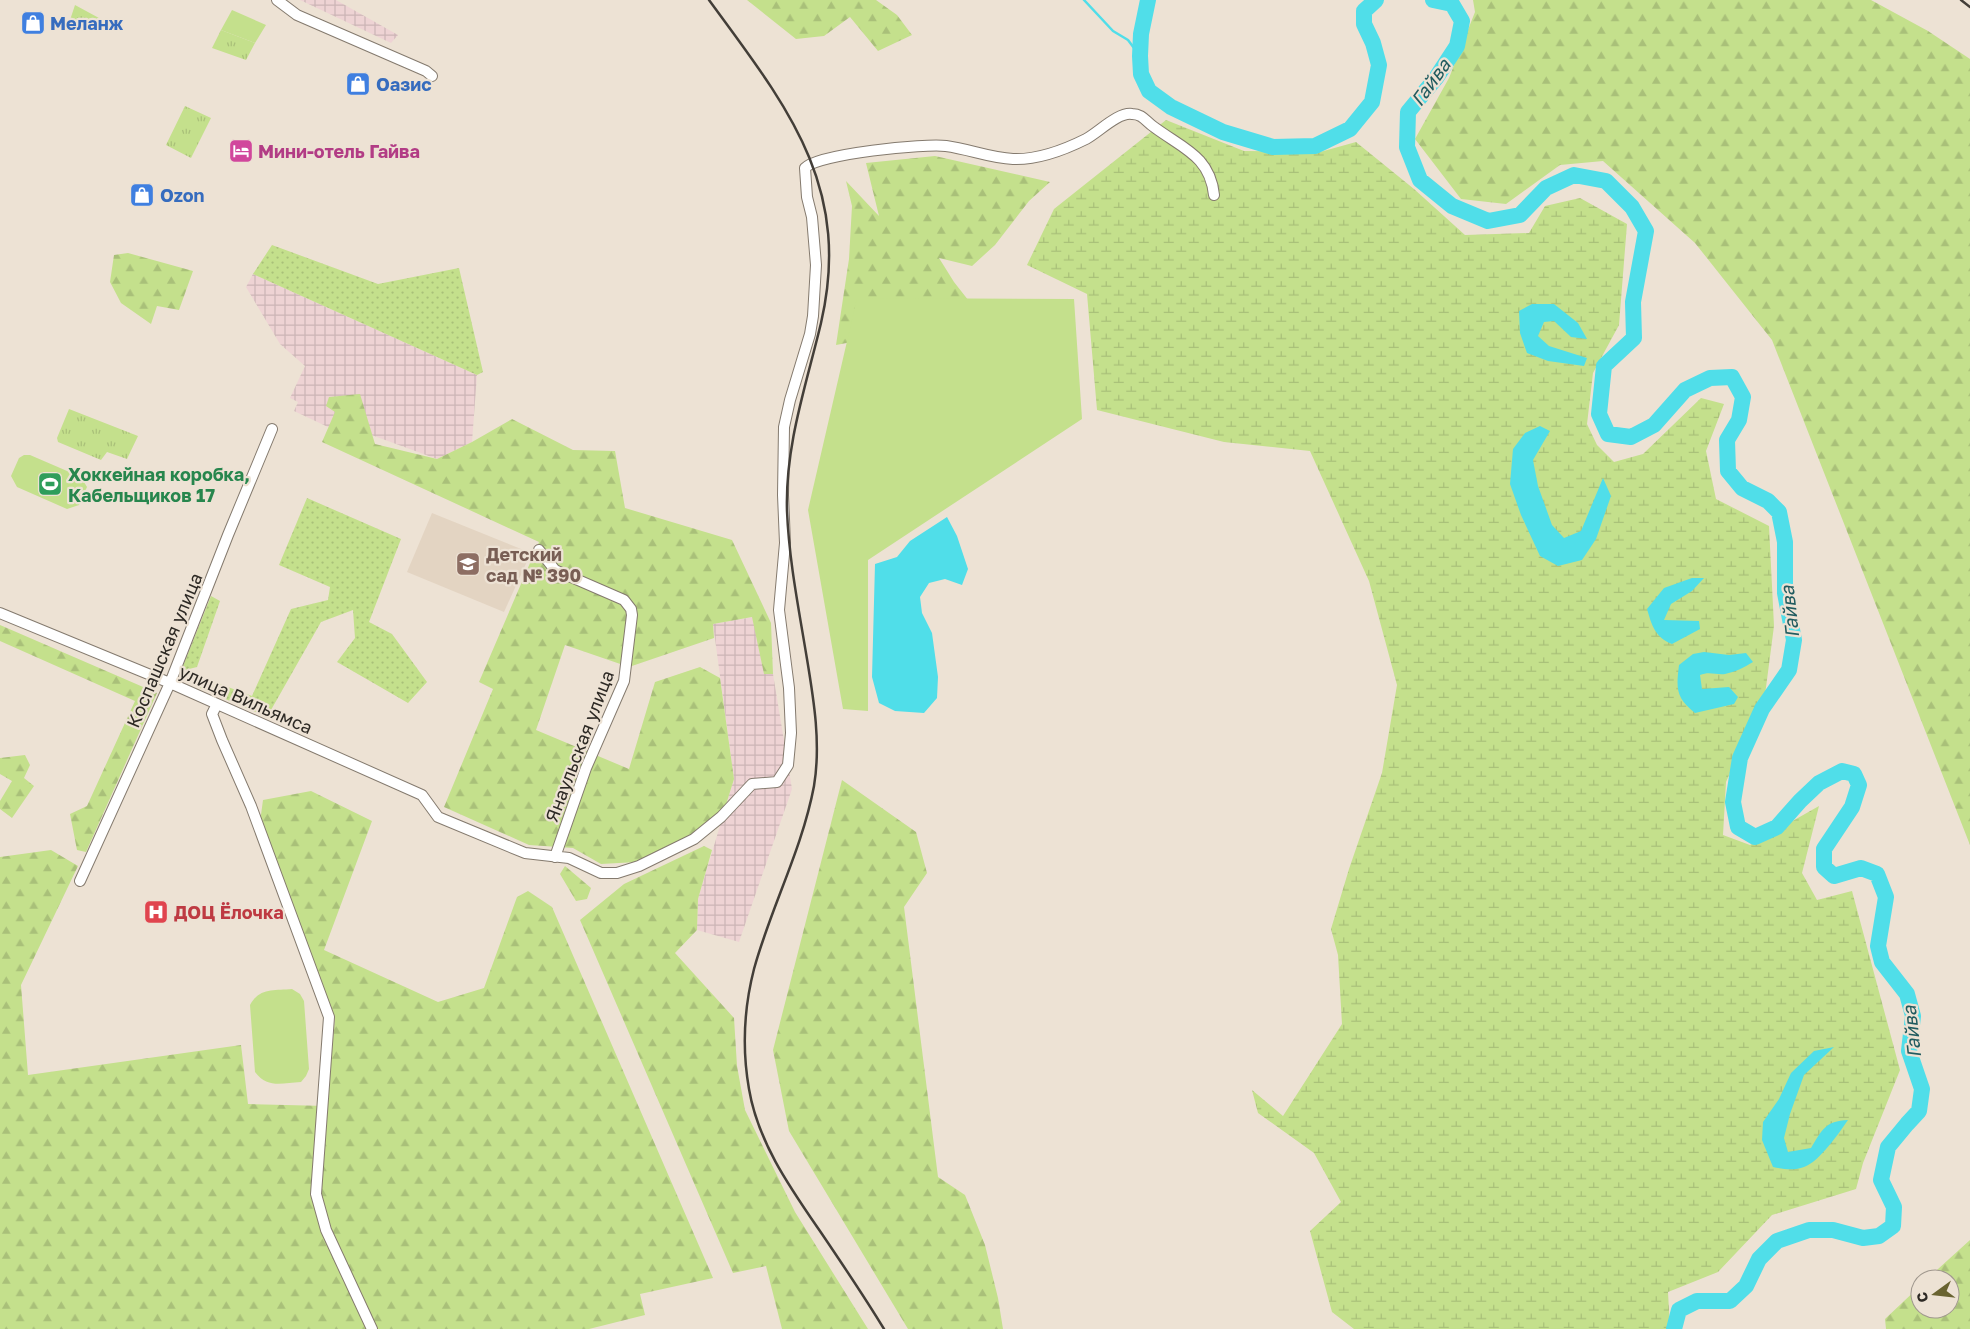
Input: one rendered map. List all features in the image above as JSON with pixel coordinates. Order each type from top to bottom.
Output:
[{"type":"street","points":[[277,0],[297,15],[426,71],[432,76]]},
{"type":"street","points":[[555,857],[569,858],[602,874],[617,873],[639,866],[694,839],[721,817],[752,784],[777,782],[788,765],[791,733],[789,697],[779,610],[785,543],[783,495],[784,427],[810,334],[813,316],[816,265],[812,217],[804,172],[808,165],[867,151],[932,145],[1014,159],[1045,155],[1087,138],[1121,116],[1131,113],[1143,117],[1153,127],[1197,156],[1213,181],[1214,195]]},
{"type":"street","name":"Коспашская улица","points":[[80,882],[170,683],[228,534],[272,429]]},
{"type":"street","name":"Янаульская улица","points":[[539,550],[556,570],[624,600],[631,608],[632,615],[624,681],[586,768],[555,857]]},
{"type":"street","name":"улица Вильямса","points":[[0,613],[170,683],[422,795],[438,817],[525,854],[555,857]]},
{"type":"street","points":[[217,704],[212,714],[218,732],[252,806],[329,1017],[316,1194],[326,1230],[372,1329]]},
{"type":"shaded area","points":[[300,0],[336,0],[398,35],[391,43]]},
{"type":"shaded area","points":[[253,274],[477,375],[472,442],[437,459],[366,433],[328,427],[294,411],[298,402],[290,398],[305,366],[280,344],[246,287]]},
{"type":"shaded area","name":"Детский сад № 390","points":[[432,513],[526,551],[529,557],[504,612],[407,572]]},
{"type":"shaded area","points":[[753,617],[764,673],[773,674],[792,789],[739,942],[697,930],[698,899],[734,779],[713,624]]},
{"type":"green space","points":[[747,0],[876,0],[897,15],[912,35],[878,51],[850,17],[824,36],[796,39]]},
{"type":"green space","points":[[1473,0],[1871,0],[1928,31],[1970,59],[1970,845],[1772,340],[1695,243],[1603,161],[1560,165],[1506,204],[1461,199],[1415,139],[1449,78],[1475,12]]},
{"type":"green space","points":[[75,5],[99,18],[93,31],[70,20]]},
{"type":"green space","points":[[232,10],[266,25],[255,43],[221,30]]},
{"type":"green space","points":[[221,30],[255,43],[246,60],[212,48]]},
{"type":"green space","points":[[185,106],[211,118],[191,158],[166,145]]},
{"type":"green space","points":[[1166,120],[1244,151],[1320,152],[1356,142],[1414,189],[1465,235],[1529,233],[1545,206],[1580,198],[1627,224],[1619,325],[1593,373],[1587,424],[1597,445],[1614,462],[1643,454],[1701,398],[1724,404],[1706,451],[1716,499],[1769,526],[1774,626],[1765,695],[1726,782],[1723,835],[1750,845],[1819,806],[1802,873],[1817,900],[1852,891],[1900,1070],[1863,1163],[1856,1189],[1772,1215],[1718,1272],[1668,1292],[1670,1329],[1354,1329],[1332,1312],[1310,1231],[1341,1202],[1314,1153],[1258,1113],[1252,1090],[1283,1116],[1342,1024],[1338,955],[1331,929],[1349,869],[1382,773],[1397,685],[1369,581],[1310,451],[1224,442],[1097,410],[1087,294],[1027,265],[1054,209]]},
{"type":"green space","points":[[935,156],[1050,182],[1029,201],[995,245],[972,266],[939,258],[954,282],[987,324],[926,328],[836,345],[849,259],[852,206],[846,181],[879,216],[866,163]]},
{"type":"green space","points":[[272,245],[378,284],[459,268],[483,372],[477,375],[253,274]]},
{"type":"green space","points":[[128,253],[193,271],[179,310],[157,306],[151,324],[121,303],[110,282],[114,255]]},
{"type":"green space","points":[[857,298],[1074,299],[1082,419],[868,560],[868,711],[843,709],[808,510]]},
{"type":"green space","points":[[360,394],[375,444],[437,459],[512,419],[573,450],[615,451],[625,508],[732,540],[771,623],[773,674],[764,674],[752,617],[713,624],[714,638],[629,667],[565,645],[536,730],[629,769],[655,682],[700,667],[720,678],[734,779],[725,808],[693,835],[637,862],[601,864],[573,848],[529,845],[444,807],[493,689],[479,682],[539,542],[322,442],[335,412],[326,406],[329,397]]},
{"type":"green space","points":[[69,409],[138,436],[127,459],[107,452],[101,460],[58,442],[57,438]]},
{"type":"green space","name":"Хоккейная коробка, Кабельщиков 17","points":[[24,455],[30,455],[81,477],[87,487],[79,505],[67,509],[17,487],[11,476],[19,458]]},
{"type":"green space","points":[[307,498],[401,539],[369,622],[392,634],[427,682],[408,703],[337,662],[355,638],[353,610],[321,622],[267,717],[200,688],[204,678],[252,696],[291,609],[328,600],[330,587],[279,565]]},
{"type":"green space","points":[[211,596],[220,601],[197,667],[181,671]]},
{"type":"green space","points":[[0,625],[157,693],[86,852],[77,850],[70,814],[87,806],[135,701],[0,641]]},
{"type":"green space","points":[[25,755],[30,765],[24,778],[34,786],[12,818],[0,809],[0,801],[12,781],[0,774],[0,758]]},
{"type":"green space","points":[[842,780],[916,832],[927,873],[904,907],[938,1177],[965,1195],[985,1245],[998,1298],[1003,1329],[908,1329],[789,1131],[773,1050]]},
{"type":"green space","points":[[311,791],[372,821],[324,950],[438,1002],[484,988],[517,897],[528,891],[552,907],[713,1278],[640,1294],[645,1315],[589,1329],[0,1329],[0,857],[51,850],[78,866],[21,985],[28,1075],[241,1045],[248,1104],[327,1106],[335,1018],[260,822],[263,800]]},
{"type":"green space","points":[[704,846],[712,850],[698,899],[697,930],[675,953],[734,1018],[737,1066],[745,1110],[795,1212],[868,1329],[782,1329],[766,1266],[733,1273],[580,920],[624,884]]},
{"type":"green space","points":[[565,866],[591,888],[587,899],[576,901],[560,874]]},
{"type":"green space","points":[[292,989],[300,994],[304,1001],[309,1069],[301,1082],[270,1083],[255,1072],[250,1005],[258,995],[268,991]]},
{"type":"green space","points":[[1970,1240],[1970,1329],[1886,1329],[1885,1319],[1910,1295],[1910,1319],[1960,1319],[1960,1269],[1938,1269]]},
{"type":"water","points":[[1532,304],[1554,304],[1578,323],[1587,339],[1571,337],[1554,321],[1544,322],[1538,336],[1549,346],[1587,358],[1584,366],[1548,361],[1527,353],[1520,333],[1519,311]]},
{"type":"water","points":[[1540,426],[1550,431],[1533,460],[1538,486],[1552,525],[1564,538],[1581,531],[1603,478],[1611,496],[1596,539],[1582,560],[1558,566],[1540,556],[1521,515],[1510,484],[1513,449],[1525,433]]},
{"type":"water","points":[[947,517],[957,536],[968,569],[962,585],[945,579],[929,583],[920,597],[922,613],[932,633],[938,677],[937,698],[924,713],[895,711],[879,703],[872,677],[875,564],[897,557],[910,541]]},
{"type":"water","points":[[1692,578],[1704,578],[1692,591],[1671,604],[1664,620],[1699,621],[1700,629],[1672,644],[1662,638],[1655,630],[1647,609],[1664,588]]},
{"type":"water","points":[[1704,652],[1729,655],[1746,653],[1753,662],[1729,673],[1706,673],[1700,675],[1702,689],[1729,687],[1738,697],[1734,704],[1695,713],[1684,703],[1679,692],[1679,665],[1693,654]]},
{"type":"water","points":[[1834,1047],[1804,1075],[1790,1114],[1784,1138],[1788,1152],[1811,1148],[1825,1128],[1834,1122],[1848,1120],[1828,1146],[1810,1164],[1792,1169],[1773,1167],[1762,1140],[1763,1122],[1779,1099],[1791,1073],[1814,1051]]},
{"type":"waterway","points":[[1084,0],[1113,31],[1128,40],[1140,56]]},
{"type":"waterway","name":"Гайва","points":[[1148,0],[1141,34],[1140,56],[1141,74],[1149,91],[1171,107],[1223,132],[1273,147],[1315,146],[1350,129],[1372,102],[1379,65],[1373,43],[1364,24],[1364,11],[1376,0]]},
{"type":"waterway","name":"Гайва","points":[[1433,0],[1452,4],[1462,21],[1457,46],[1436,78],[1408,112],[1407,147],[1420,180],[1452,206],[1488,221],[1520,215],[1546,188],[1574,175],[1606,181],[1632,207],[1646,231],[1633,302],[1634,338],[1604,366],[1599,414],[1608,434],[1631,437],[1654,425],[1685,390],[1710,378],[1732,377],[1743,397],[1739,420],[1727,440],[1728,471],[1742,488],[1768,501],[1779,512],[1785,542],[1785,593],[1794,640],[1789,670],[1762,709],[1740,758],[1733,802],[1738,827],[1755,837],[1777,827],[1819,783],[1842,771],[1854,774],[1859,785],[1852,807],[1824,849],[1824,867],[1834,876],[1861,868],[1877,874],[1886,897],[1878,946],[1882,962],[1907,994],[1913,1016],[1909,1051],[1922,1089],[1919,1111],[1888,1147],[1881,1180],[1894,1207],[1893,1226],[1879,1236],[1863,1238],[1833,1230],[1809,1230],[1777,1241],[1759,1259],[1746,1286],[1730,1301],[1697,1301],[1679,1310],[1674,1329]]},
{"type":"railway","points":[[709,0],[763,75],[806,149],[820,188],[828,229],[828,274],[821,323],[793,439],[787,487],[788,530],[792,567],[814,707],[817,738],[816,770],[809,810],[802,833],[754,969],[746,1014],[745,1059],[753,1109],[777,1165],[884,1329]]},
{"type":"railway","points":[[1961,0],[1970,7]]},
{"type":"place","name":"Меланж","points":[[33,23]]},
{"type":"place","name":"Оазис","points":[[358,84]]},
{"type":"place","name":"Мини-отель Гайва","points":[[241,151]]},
{"type":"place","name":"Ozon","points":[[142,195]]},
{"type":"place","name":"Хоккейная коробка, Кабельщиков 17","points":[[50,484]]},
{"type":"place","name":"Детский сад № 390","points":[[468,564]]},
{"type":"place","name":"ДОЦ Ёлочка","points":[[156,912]]}]
